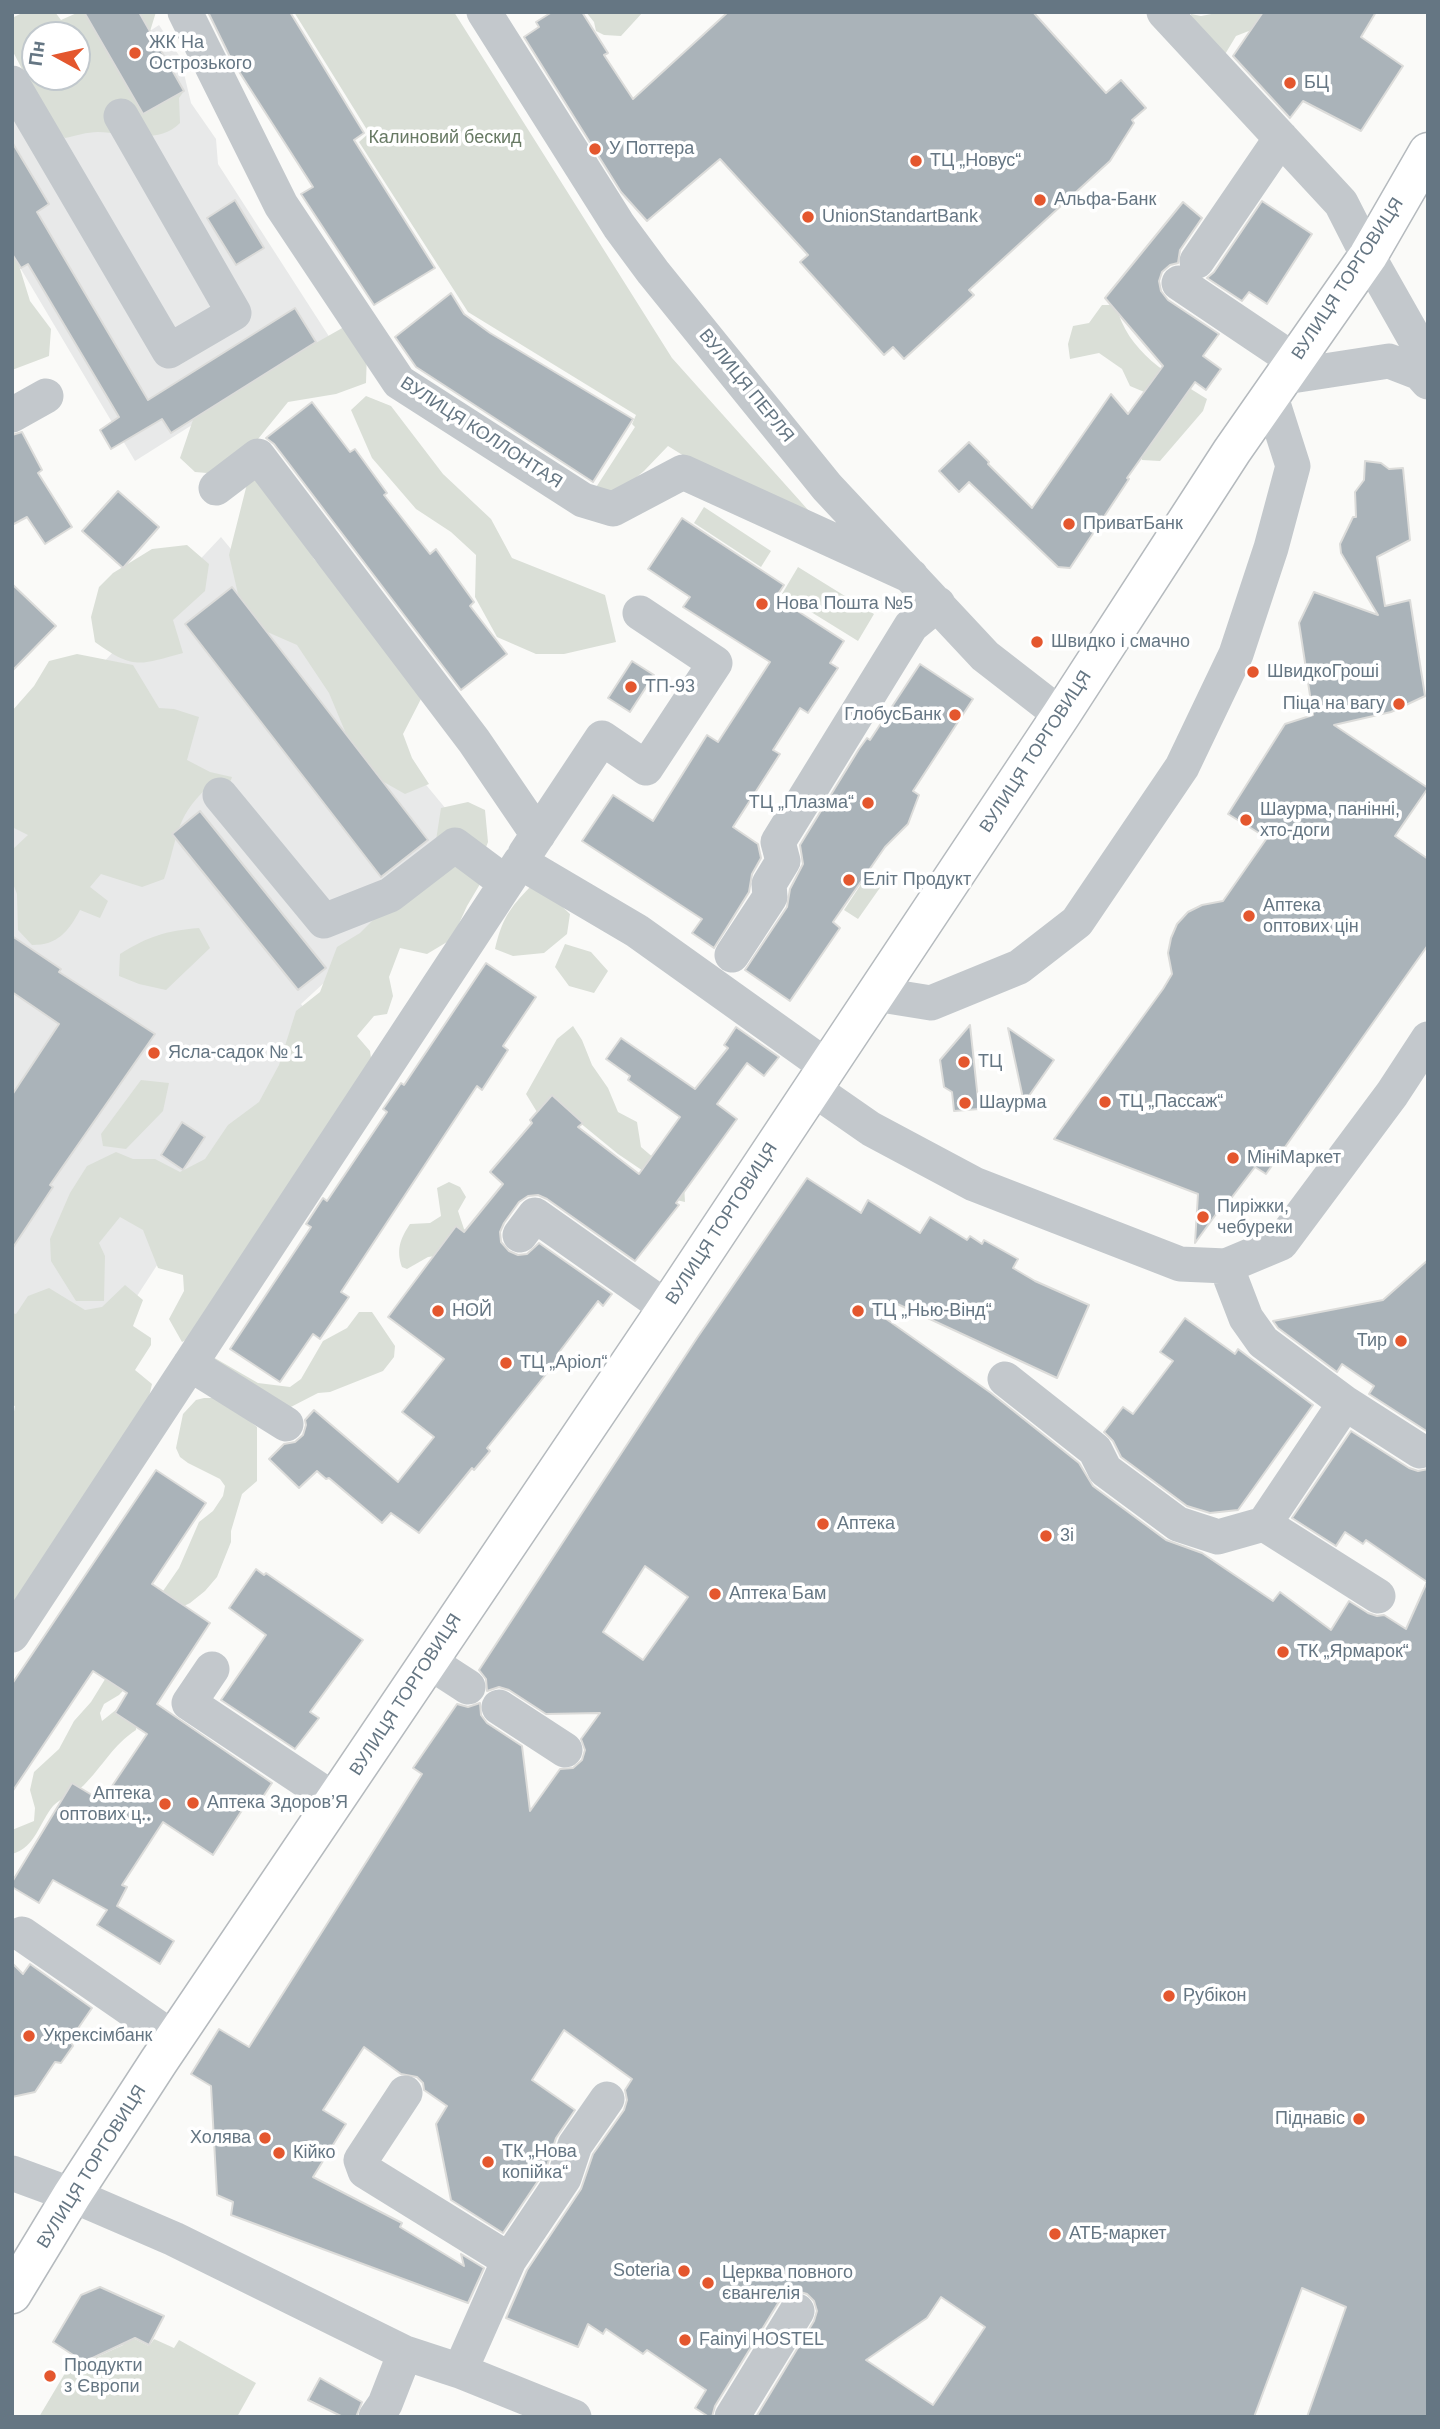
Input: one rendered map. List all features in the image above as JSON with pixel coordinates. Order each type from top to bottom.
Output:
[{"type":"main road","name":"ВУЛИЦЯ ТОРГОВИЦЯ","points":[[12,2294],[72,2195],[174,2039],[667,1308],[1061,715],[1231,451],[1368,256],[1428,152]]},
{"type":"street","name":"ВУЛИЦЯ КОЛЛОНТАЯ","points":[[185,12],[281,205],[399,382],[583,500],[613,509],[683,472],[911,576]]},
{"type":"street","name":"ВУЛИЦЯ ПЕРЛЯ","points":[[484,12],[616,220],[653,272],[836,479],[911,576],[985,656],[1061,715]]},
{"type":"street","points":[[1164,12],[1341,203],[1428,362]]},
{"type":"street","points":[[12,83],[169,351],[234,313],[121,117]]},
{"type":"street","points":[[875,994],[931,1003],[1018,967],[1077,922],[1182,767],[1236,653],[1293,466],[1284,378],[1258,338],[1188,272],[1281,138]]},
{"type":"street","points":[[1284,378],[1389,361],[1420,373],[1428,382]]},
{"type":"street","points":[[12,415],[46,396]]},
{"type":"street","points":[[216,488],[258,456],[474,741],[521,860]]},
{"type":"street","points":[[732,955],[770,897],[769,884],[783,861],[778,842],[911,626],[938,604]]},
{"type":"street","points":[[12,1635],[602,738],[646,768],[715,663],[640,613]]},
{"type":"street","points":[[220,795],[324,921],[390,895],[455,845],[521,860],[637,931],[819,1077],[871,1129],[974,1184],[1180,1264],[1226,1266],[1281,1243],[1392,1094],[1428,1039]]},
{"type":"street","points":[[520,1235],[535,1214],[667,1308]]},
{"type":"street","points":[[1226,1266],[1246,1318],[1263,1342],[1345,1404],[1420,1451]]},
{"type":"street","points":[[190,1364],[286,1424]]},
{"type":"street","points":[[1005,1379],[1095,1450],[1105,1470],[1178,1524],[1218,1537],[1264,1524],[1345,1404]]},
{"type":"street","points":[[1264,1524],[1378,1596]]},
{"type":"street","points":[[428,1661],[468,1687]]},
{"type":"street","points":[[212,1669],[189,1703],[336,1801]]},
{"type":"street","points":[[499,1707],[565,1750]]},
{"type":"street","points":[[22,1934],[174,2039]]},
{"type":"street","points":[[405,2093],[361,2160],[365,2171],[509,2260]]},
{"type":"street","points":[[460,2371],[509,2260],[564,2178],[575,2145],[607,2099]]},
{"type":"street","points":[[12,2173],[72,2195],[174,2239],[405,2353],[460,2371],[574,2417]]},
{"type":"street","points":[[732,2417],[797,2311]]},
{"type":"street","points":[[376,2417],[385,2404],[405,2353]]},
{"type":"shaded area","points":[[159,25],[180,57],[191,103],[216,139],[218,164],[330,338],[135,461],[12,254],[12,65],[21,80],[21,91],[27,91],[36,106],[59,91],[91,91],[91,70]]},
{"type":"shaded area","points":[[221,537],[475,844],[301,1004],[315,1022],[63,1410],[12,1376],[12,757]]},
{"type":"green space","points":[[24,12],[55,12],[61,20],[79,12],[156,12],[142,57],[173,76],[184,91],[179,98],[180,123],[171,130],[152,136],[98,132],[65,138],[48,118],[34,91],[91,91],[91,21],[21,21],[21,67],[12,50],[12,18]]},
{"type":"green space","name":"Калиновий бескид","points":[[294,12],[454,12],[672,358],[809,511],[795,525],[668,446],[620,491],[593,492],[635,427],[632,424],[636,415],[468,312],[359,142],[369,133]]},
{"type":"green space","points":[[586,12],[643,12],[621,36],[604,35],[596,31],[594,22]]},
{"type":"green space","points":[[1222,12],[1269,12],[1264,25],[1236,36],[1224,56],[1193,41],[1191,14],[1201,16]]},
{"type":"green space","points":[[12,252],[17,259],[30,301],[51,329],[49,356],[12,370]]},
{"type":"green space","points":[[1102,305],[1116,305],[1130,336],[1151,361],[1207,399],[1203,411],[1160,461],[1142,460],[1138,448],[1149,394],[1130,386],[1122,369],[1099,353],[1070,359],[1068,344],[1073,326],[1089,323]]},
{"type":"green space","points":[[344,327],[367,352],[366,383],[336,394],[288,402],[254,444],[219,474],[195,472],[180,458],[196,411]]},
{"type":"green space","points":[[366,396],[391,406],[443,474],[491,519],[512,558],[605,595],[616,642],[564,654],[536,654],[497,637],[475,597],[476,555],[451,532],[416,509],[372,458],[351,410]]},
{"type":"green space","points":[[266,469],[314,559],[380,632],[422,697],[403,734],[412,758],[429,784],[405,794],[382,781],[347,736],[329,693],[297,645],[256,627],[238,594],[229,555],[249,476]]},
{"type":"green space","points":[[704,507],[771,551],[761,567],[694,523]]},
{"type":"green space","points":[[187,545],[209,564],[205,591],[173,620],[183,653],[146,662],[128,661],[95,642],[91,617],[99,587],[113,573],[152,549]]},
{"type":"green space","points":[[798,567],[874,614],[858,641],[782,594]]},
{"type":"green space","points":[[77,654],[133,665],[159,708],[174,709],[199,717],[187,760],[210,772],[232,777],[227,791],[207,788],[188,809],[178,830],[164,879],[142,887],[101,874],[90,887],[108,901],[100,918],[80,910],[61,936],[49,943],[32,945],[18,930],[17,894],[12,881],[12,850],[28,835],[12,827],[12,711],[34,686],[49,661]]},
{"type":"green space","points":[[468,802],[485,810],[488,842],[478,868],[483,879],[452,939],[427,954],[400,948],[389,977],[393,996],[387,1014],[374,1016],[357,1036],[370,1051],[372,1065],[203,1332],[182,1342],[169,1319],[184,1291],[183,1275],[158,1268],[143,1230],[120,1217],[99,1243],[105,1256],[104,1301],[76,1301],[51,1261],[50,1239],[70,1193],[87,1166],[116,1152],[133,1159],[155,1159],[180,1172],[205,1159],[228,1125],[259,1102],[279,1065],[296,1011],[320,992],[337,947],[360,933],[434,853],[441,808]]},
{"type":"green space","points":[[869,872],[884,882],[858,919],[844,910]]},
{"type":"green space","points":[[530,887],[552,897],[570,914],[567,934],[544,953],[513,956],[495,949],[507,915]]},
{"type":"green space","points":[[199,928],[210,948],[166,990],[119,976],[120,954],[158,935]]},
{"type":"green space","points":[[565,944],[591,952],[608,971],[594,993],[569,986],[555,967]]},
{"type":"green space","points":[[573,1026],[592,1065],[608,1088],[618,1112],[637,1122],[641,1147],[684,1184],[685,1202],[672,1199],[658,1181],[618,1154],[568,1113],[540,1117],[526,1094],[557,1039]]},
{"type":"green space","points":[[141,1080],[169,1083],[163,1111],[126,1149],[103,1146],[101,1134]]},
{"type":"green space","points":[[449,1182],[460,1187],[466,1197],[458,1211],[464,1229],[496,1248],[428,1257],[407,1269],[402,1267],[399,1250],[407,1229],[410,1224],[430,1223],[441,1216],[437,1188]]},
{"type":"green space","points":[[125,1285],[143,1300],[133,1326],[151,1338],[151,1345],[135,1370],[152,1384],[147,1405],[12,1608],[12,1423],[15,1406],[12,1405],[12,1313],[16,1314],[28,1296],[49,1288],[85,1310],[102,1307]]},
{"type":"green space","points":[[359,1312],[372,1312],[395,1346],[394,1357],[383,1371],[330,1392],[318,1393],[285,1410],[199,1361],[213,1357],[258,1383],[290,1387],[301,1379],[323,1341],[347,1328]]},
{"type":"green space","points":[[221,1398],[257,1427],[257,1481],[242,1494],[231,1531],[231,1542],[217,1577],[190,1603],[172,1612],[132,1681],[119,1695],[104,1704],[100,1713],[102,1721],[122,1705],[137,1710],[136,1730],[121,1742],[81,1788],[53,1806],[27,1846],[12,1854],[12,1830],[34,1821],[35,1808],[30,1790],[34,1772],[59,1749],[74,1721],[91,1702],[131,1637],[179,1568],[199,1522],[213,1511],[223,1496],[225,1486],[220,1479],[188,1463],[180,1457],[176,1448],[183,1414],[196,1400]]},
{"type":"green space","points":[[127,2335],[149,2346],[154,2339],[174,2348],[179,2340],[256,2383],[237,2417],[39,2417],[74,2358],[84,2363],[123,2345]]},
{"type":"building","name":"ЖК На Острозького","points":[[84,12],[139,12],[184,91],[143,114]]},
{"type":"building","points":[[208,12],[290,12],[364,133],[354,140],[435,268],[374,305],[301,194],[313,187],[231,59]]},
{"type":"building","name":"ТЦ „Новус“","points":[[552,12],[582,12],[608,53],[604,55],[633,99],[728,12],[1033,12],[1106,93],[1121,80],[1146,108],[1132,120],[1134,123],[1110,161],[969,290],[974,295],[904,359],[893,347],[884,355],[800,262],[808,255],[720,159],[647,221],[621,192],[524,37],[539,27],[536,22]]},
{"type":"building","name":"БЦ","points":[[1263,12],[1376,12],[1361,37],[1403,66],[1361,131],[1303,101],[1290,118],[1233,56]]},
{"type":"building","points":[[12,142],[49,204],[37,212],[148,400],[295,308],[316,342],[171,433],[162,419],[111,449],[100,430],[119,417],[28,264],[21,268],[12,254]]},
{"type":"building","points":[[235,200],[264,248],[236,265],[207,218]]},
{"type":"building","points":[[1262,201],[1312,234],[1267,304],[1249,292],[1242,301],[1207,278],[1214,272]]},
{"type":"building","points":[[1183,202],[1202,218],[1180,250],[1178,263],[1170,265],[1162,272],[1159,281],[1161,291],[1168,300],[1219,334],[1203,356],[1221,369],[1206,390],[1195,382],[1127,478],[1129,479],[1070,568],[1058,567],[969,482],[959,492],[939,471],[969,442],[1032,508],[1111,394],[1128,414],[1163,366],[1105,298]]},
{"type":"building","points":[[451,293],[464,314],[490,333],[633,419],[593,482],[416,367],[395,337]]},
{"type":"building","points":[[312,402],[350,452],[355,449],[387,493],[384,495],[430,554],[436,549],[474,602],[470,606],[507,654],[461,690],[274,444],[266,438]]},
{"type":"building","points":[[22,432],[42,470],[38,473],[72,527],[45,544],[27,517],[12,525],[12,435]]},
{"type":"building","points":[[1365,461],[1381,463],[1389,469],[1403,468],[1410,540],[1377,557],[1385,606],[1410,600],[1425,696],[1391,712],[1334,725],[1428,788],[1395,836],[1428,859],[1428,945],[1266,1174],[1255,1167],[1195,1243],[1198,1194],[1054,1139],[1172,974],[1168,953],[1177,924],[1188,912],[1202,905],[1223,901],[1267,838],[1228,814],[1285,724],[1313,715],[1299,623],[1314,592],[1378,615],[1341,553],[1340,544],[1353,517],[1356,517],[1355,492],[1364,480]]},
{"type":"building","points":[[118,491],[159,527],[123,568],[82,531]]},
{"type":"building","points":[[682,518],[784,585],[776,597],[844,641],[830,663],[838,668],[808,713],[800,708],[773,750],[780,754],[733,827],[758,844],[761,858],[752,874],[749,892],[714,948],[692,933],[702,919],[582,841],[613,795],[653,821],[707,735],[718,742],[770,662],[683,607],[690,597],[648,569]]},
{"type":"building","points":[[12,584],[56,626],[12,671]]},
{"type":"building","points":[[232,587],[428,840],[381,877],[185,624]]},
{"type":"building","name":"ТП-93","points":[[632,661],[654,675],[630,712],[608,698]]},
{"type":"building","points":[[920,664],[973,699],[913,791],[919,795],[908,824],[885,847],[833,922],[840,928],[790,1001],[745,970],[787,907],[790,889],[803,864],[800,845],[859,749],[867,738],[870,740]]},
{"type":"building","points":[[200,811],[326,968],[298,990],[172,834]]},
{"type":"building","points":[[12,936],[61,969],[59,972],[155,1034],[50,1185],[53,1187],[12,1249],[12,1095],[59,1024],[12,992]]},
{"type":"building","points":[[486,963],[536,997],[503,1046],[508,1050],[482,1090],[477,1086],[341,1292],[349,1297],[320,1339],[313,1334],[280,1382],[230,1349],[311,1227],[306,1224],[323,1198],[327,1201],[387,1112],[383,1109],[401,1083],[404,1085]]},
{"type":"building","points":[[970,1025],[979,1109],[954,1111],[952,1092],[944,1087],[940,1060]]},
{"type":"building","points":[[736,1027],[779,1057],[764,1076],[747,1063],[717,1104],[737,1119],[676,1203],[679,1205],[635,1261],[538,1195],[528,1196],[519,1202],[504,1223],[500,1232],[501,1242],[509,1251],[518,1255],[527,1254],[539,1243],[612,1294],[603,1306],[598,1301],[557,1355],[559,1358],[487,1448],[490,1451],[474,1470],[472,1468],[419,1533],[391,1513],[382,1523],[317,1471],[299,1488],[269,1459],[284,1444],[295,1442],[303,1435],[305,1420],[314,1410],[398,1482],[434,1437],[402,1412],[444,1359],[388,1317],[456,1226],[464,1232],[503,1184],[490,1172],[552,1095],[583,1123],[578,1127],[639,1174],[680,1117],[628,1080],[630,1076],[606,1059],[621,1038],[695,1089],[728,1048],[724,1045]]},
{"type":"building","points":[[1008,1028],[1054,1060],[1024,1103]]},
{"type":"building","points":[[182,1122],[205,1137],[183,1170],[161,1155]]},
{"type":"building","points":[[807,1178],[861,1213],[868,1200],[920,1233],[930,1217],[967,1240],[970,1236],[982,1244],[984,1240],[1018,1259],[1013,1268],[1089,1305],[1057,1378],[891,1301],[882,1316],[991,1393],[1079,1463],[1093,1486],[1166,1540],[1202,1553],[1273,1601],[1280,1592],[1331,1630],[1349,1601],[1368,1613],[1384,1615],[1406,1629],[1427,1582],[1366,1540],[1363,1544],[1345,1532],[1336,1546],[1292,1518],[1351,1431],[1409,1468],[1418,1471],[1428,1469],[1428,2417],[1307,2417],[1346,2307],[1302,2288],[1254,2417],[756,2417],[814,2321],[817,2311],[814,2301],[807,2294],[797,2291],[780,2300],[715,2406],[712,2417],[709,2417],[695,2408],[706,2390],[647,2350],[643,2354],[606,2329],[603,2334],[588,2324],[578,2347],[506,2318],[527,2270],[581,2189],[593,2154],[624,2110],[627,2100],[625,2090],[632,2079],[564,2030],[532,2080],[575,2110],[556,2138],[546,2169],[503,2233],[451,2200],[436,2124],[447,2106],[424,2090],[423,2083],[417,2077],[401,2074],[364,2047],[323,2110],[346,2124],[313,2177],[402,2223],[400,2227],[464,2266],[461,2254],[484,2268],[468,2303],[231,2215],[233,2202],[217,2195],[211,2086],[191,2074],[219,2029],[249,2047],[422,1774],[413,1768],[457,1704],[468,1707],[480,1703],[481,1715],[487,1723],[522,1746],[530,1811],[560,1769],[573,1768],[582,1760],[585,1750],[581,1739],[600,1713],[546,1714],[509,1690],[499,1687],[487,1691],[486,1679],[479,1670],[697,1338]],"holes":[[[645,1566],[688,1597],[643,1660],[603,1632]],[[941,2297],[985,2327],[933,2405],[866,2360],[927,2318]]]},
{"type":"building","points":[[1428,1260],[1428,1432],[1369,1394],[1374,1386],[1342,1364],[1337,1372],[1278,1328],[1273,1321],[1383,1300]]},
{"type":"building","points":[[1185,1318],[1235,1354],[1238,1349],[1313,1405],[1238,1510],[1210,1513],[1187,1506],[1121,1457],[1113,1441],[1104,1432],[1123,1407],[1133,1414],[1173,1361],[1160,1352]]},
{"type":"building","points":[[156,1470],[206,1503],[152,1584],[210,1623],[157,1704],[272,1783],[257,1806],[248,1801],[213,1855],[163,1822],[122,1885],[127,1887],[117,1906],[174,1941],[160,1964],[97,1925],[107,1910],[53,1880],[39,1903],[12,1887],[12,1882],[72,1783],[102,1801],[147,1734],[115,1713],[127,1693],[93,1671],[12,1792],[12,1684]]},
{"type":"building","points":[[256,1569],[264,1575],[266,1573],[363,1640],[310,1712],[319,1718],[295,1749],[221,1700],[266,1635],[229,1608]]},
{"type":"building","points":[[12,1963],[23,1974],[30,1964],[92,2008],[70,2040],[73,2046],[61,2063],[55,2062],[35,2092],[12,2097]]},
{"type":"building","points":[[100,2287],[164,2316],[149,2345],[135,2338],[84,2362],[53,2342],[81,2295]]},
{"type":"building","points":[[320,2378],[362,2402],[356,2417],[343,2417],[308,2400]]},
{"type":"place","name":"ЖК На Острозького","points":[[135,53]]},
{"type":"place","name":"БЦ","points":[[1290,83]]},
{"type":"place","name":"У Поттера","points":[[595,149]]},
{"type":"place","name":"ТЦ „Новус“","points":[[916,161]]},
{"type":"place","name":"Альфа-Банк","points":[[1040,200]]},
{"type":"place","name":"UnionStandartBank","points":[[808,217]]},
{"type":"place","name":"ПриватБанк","points":[[1069,524]]},
{"type":"place","name":"Нова Пошта №5","points":[[762,604]]},
{"type":"place","name":"Швидко і смачно","points":[[1037,642]]},
{"type":"place","name":"ШвидкоГроші","points":[[1253,672]]},
{"type":"place","name":"ТП-93","points":[[631,687]]},
{"type":"place","name":"Піца на вагу","points":[[1399,704]]},
{"type":"place","name":"ГлобусБанк","points":[[955,715]]},
{"type":"place","name":"ТЦ „Плазма“","points":[[868,803]]},
{"type":"place","name":"Шаурма, панінні, хто-доги","points":[[1246,820]]},
{"type":"place","name":"Еліт Продукт","points":[[849,880]]},
{"type":"place","name":"Аптека оптових цін","points":[[1249,916]]},
{"type":"place","name":"Ясла-садок № 1","points":[[154,1053]]},
{"type":"place","name":"ТЦ","points":[[964,1062]]},
{"type":"place","name":"ТЦ „Пассаж“","points":[[1105,1102]]},
{"type":"place","name":"Шаурма","points":[[965,1103]]},
{"type":"place","name":"МініМаркет","points":[[1233,1158]]},
{"type":"place","name":"Пиріжки, чебуреки","points":[[1203,1217]]},
{"type":"place","name":"НОЙ","points":[[438,1311]]},
{"type":"place","name":"ТЦ „Нью-Вінд“","points":[[858,1311]]},
{"type":"place","name":"Тир","points":[[1401,1341]]},
{"type":"place","name":"ТЦ „Аріол“","points":[[506,1363]]},
{"type":"place","name":"Аптека","points":[[823,1524]]},
{"type":"place","name":"3і","points":[[1046,1536]]},
{"type":"place","name":"Аптека Бам","points":[[715,1594]]},
{"type":"place","name":"ТК „Ярмарок“","points":[[1283,1652]]},
{"type":"place","name":"Аптека Здоров’Я","points":[[193,1803]]},
{"type":"place","name":"Аптека оптових ц‥","points":[[165,1804]]},
{"type":"place","name":"Рубікон","points":[[1169,1996]]},
{"type":"place","name":"Укрексімбанк","points":[[29,2036]]},
{"type":"place","name":"Піднавіс","points":[[1359,2119]]},
{"type":"place","name":"Холява","points":[[265,2138]]},
{"type":"place","name":"Кійко","points":[[279,2153]]},
{"type":"place","name":"ТК „Нова копійка“","points":[[488,2162]]},
{"type":"place","name":"АТБ-маркет","points":[[1055,2234]]},
{"type":"place","name":"Soteria","points":[[684,2271]]},
{"type":"place","name":"Церква повного євангелія","points":[[708,2283]]},
{"type":"place","name":"Fainyi HOSTEL","points":[[685,2340]]},
{"type":"place","name":"Продукти з Європи","points":[[50,2376]]}]
